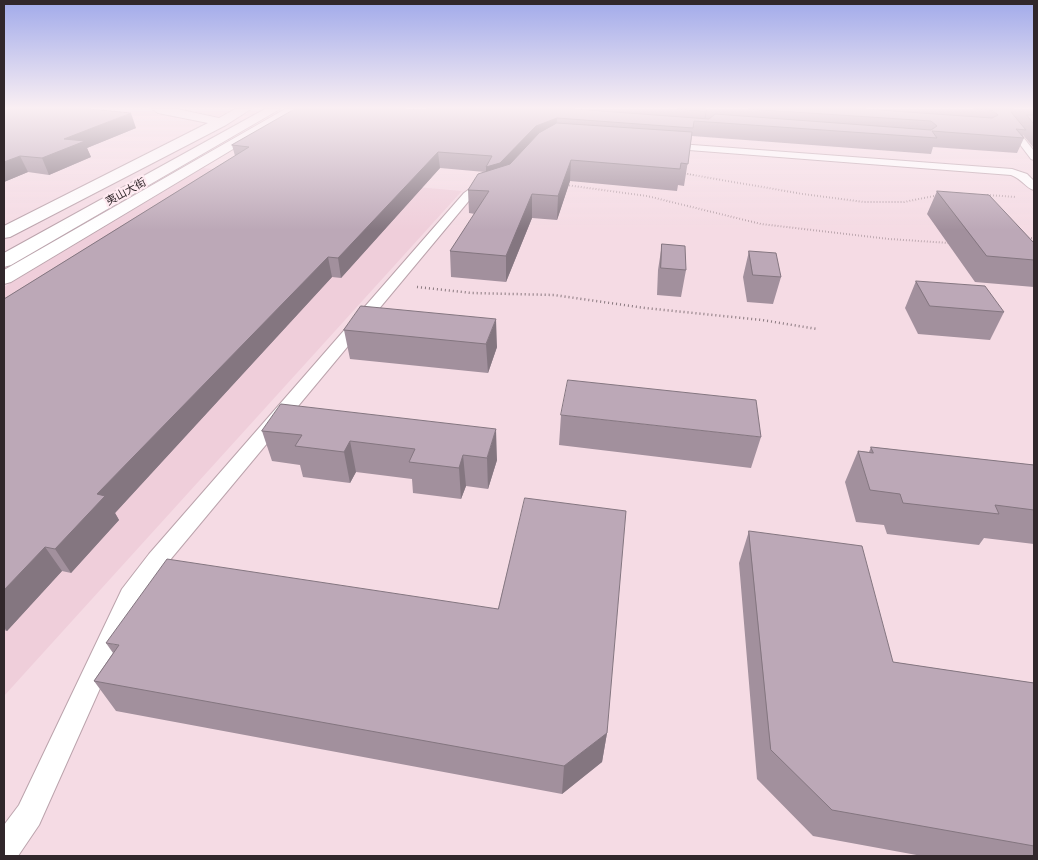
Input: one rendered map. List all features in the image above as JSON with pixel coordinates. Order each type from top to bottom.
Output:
[{"type":"street","points":[[4,233],[169,149]]},
{"type":"street","name":"夷山大街","points":[[4,248],[185,149]]},
{"type":"street","name":"夷山大街","points":[[4,261],[203,149]]},
{"type":"street","points":[[4,278],[225,149]]},
{"type":"lane","points":[[698,149],[1012,172],[1024,176],[1034,187]]},
{"type":"lane","points":[[4,850],[29,815],[130,596],[157,560],[468,195],[482,188],[504,184]]},
{"type":"path","points":[[674,172],[820,197],[864,202],[904,202],[946,194]]},
{"type":"path","points":[[566,185],[647,196],[762,224],[889,239],[952,243]]},
{"type":"path","points":[[979,194],[1016,197]]},
{"type":"path","points":[[1018,239],[1034,238]]},
{"type":"path","points":[[395,281],[444,291],[554,295],[644,308],[762,320],[817,329]]},
{"type":"shaded area","points":[[203,168],[462,191],[4,696],[4,287]]},
{"type":"building","points":[[4,149],[64,149],[42,158],[20,156],[4,162]]},
{"type":"building","points":[[246,149],[513,149],[500,163],[486,167],[492,156],[438,152],[338,258],[328,257],[97,494],[105,496],[55,549],[45,547],[4,590],[4,299]]},
{"type":"building","points":[[524,149],[690,149],[688,164],[681,163],[680,169],[571,160],[558,196],[532,194],[506,256],[450,251],[489,191],[468,190],[478,174],[510,164]]},
{"type":"building","points":[[937,191],[989,195],[1034,243],[1034,260],[987,256]]},
{"type":"building","points":[[662,244],[685,246],[686,270],[661,268]]},
{"type":"building","points":[[749,251],[776,253],[781,277],[753,275]]},
{"type":"building","points":[[916,281],[985,286],[1004,312],[930,306]]},
{"type":"building","points":[[361,306],[496,319],[486,344],[344,330]]},
{"type":"building","points":[[568,380],[756,400],[761,437],[561,415]]},
{"type":"building","points":[[281,404],[496,429],[487,458],[463,455],[459,468],[409,462],[415,449],[350,441],[344,452],[295,446],[302,435],[262,431]]},
{"type":"building","points":[[871,447],[1034,465],[1034,510],[995,505],[999,514],[903,503],[900,494],[870,490],[858,451],[873,453]]},
{"type":"building","points":[[525,498],[626,511],[607,733],[564,766],[94,681],[119,645],[106,643],[167,559],[498,609]]},
{"type":"building","points":[[749,531],[862,546],[893,662],[1034,683],[1034,846],[832,810],[771,750]]}]
